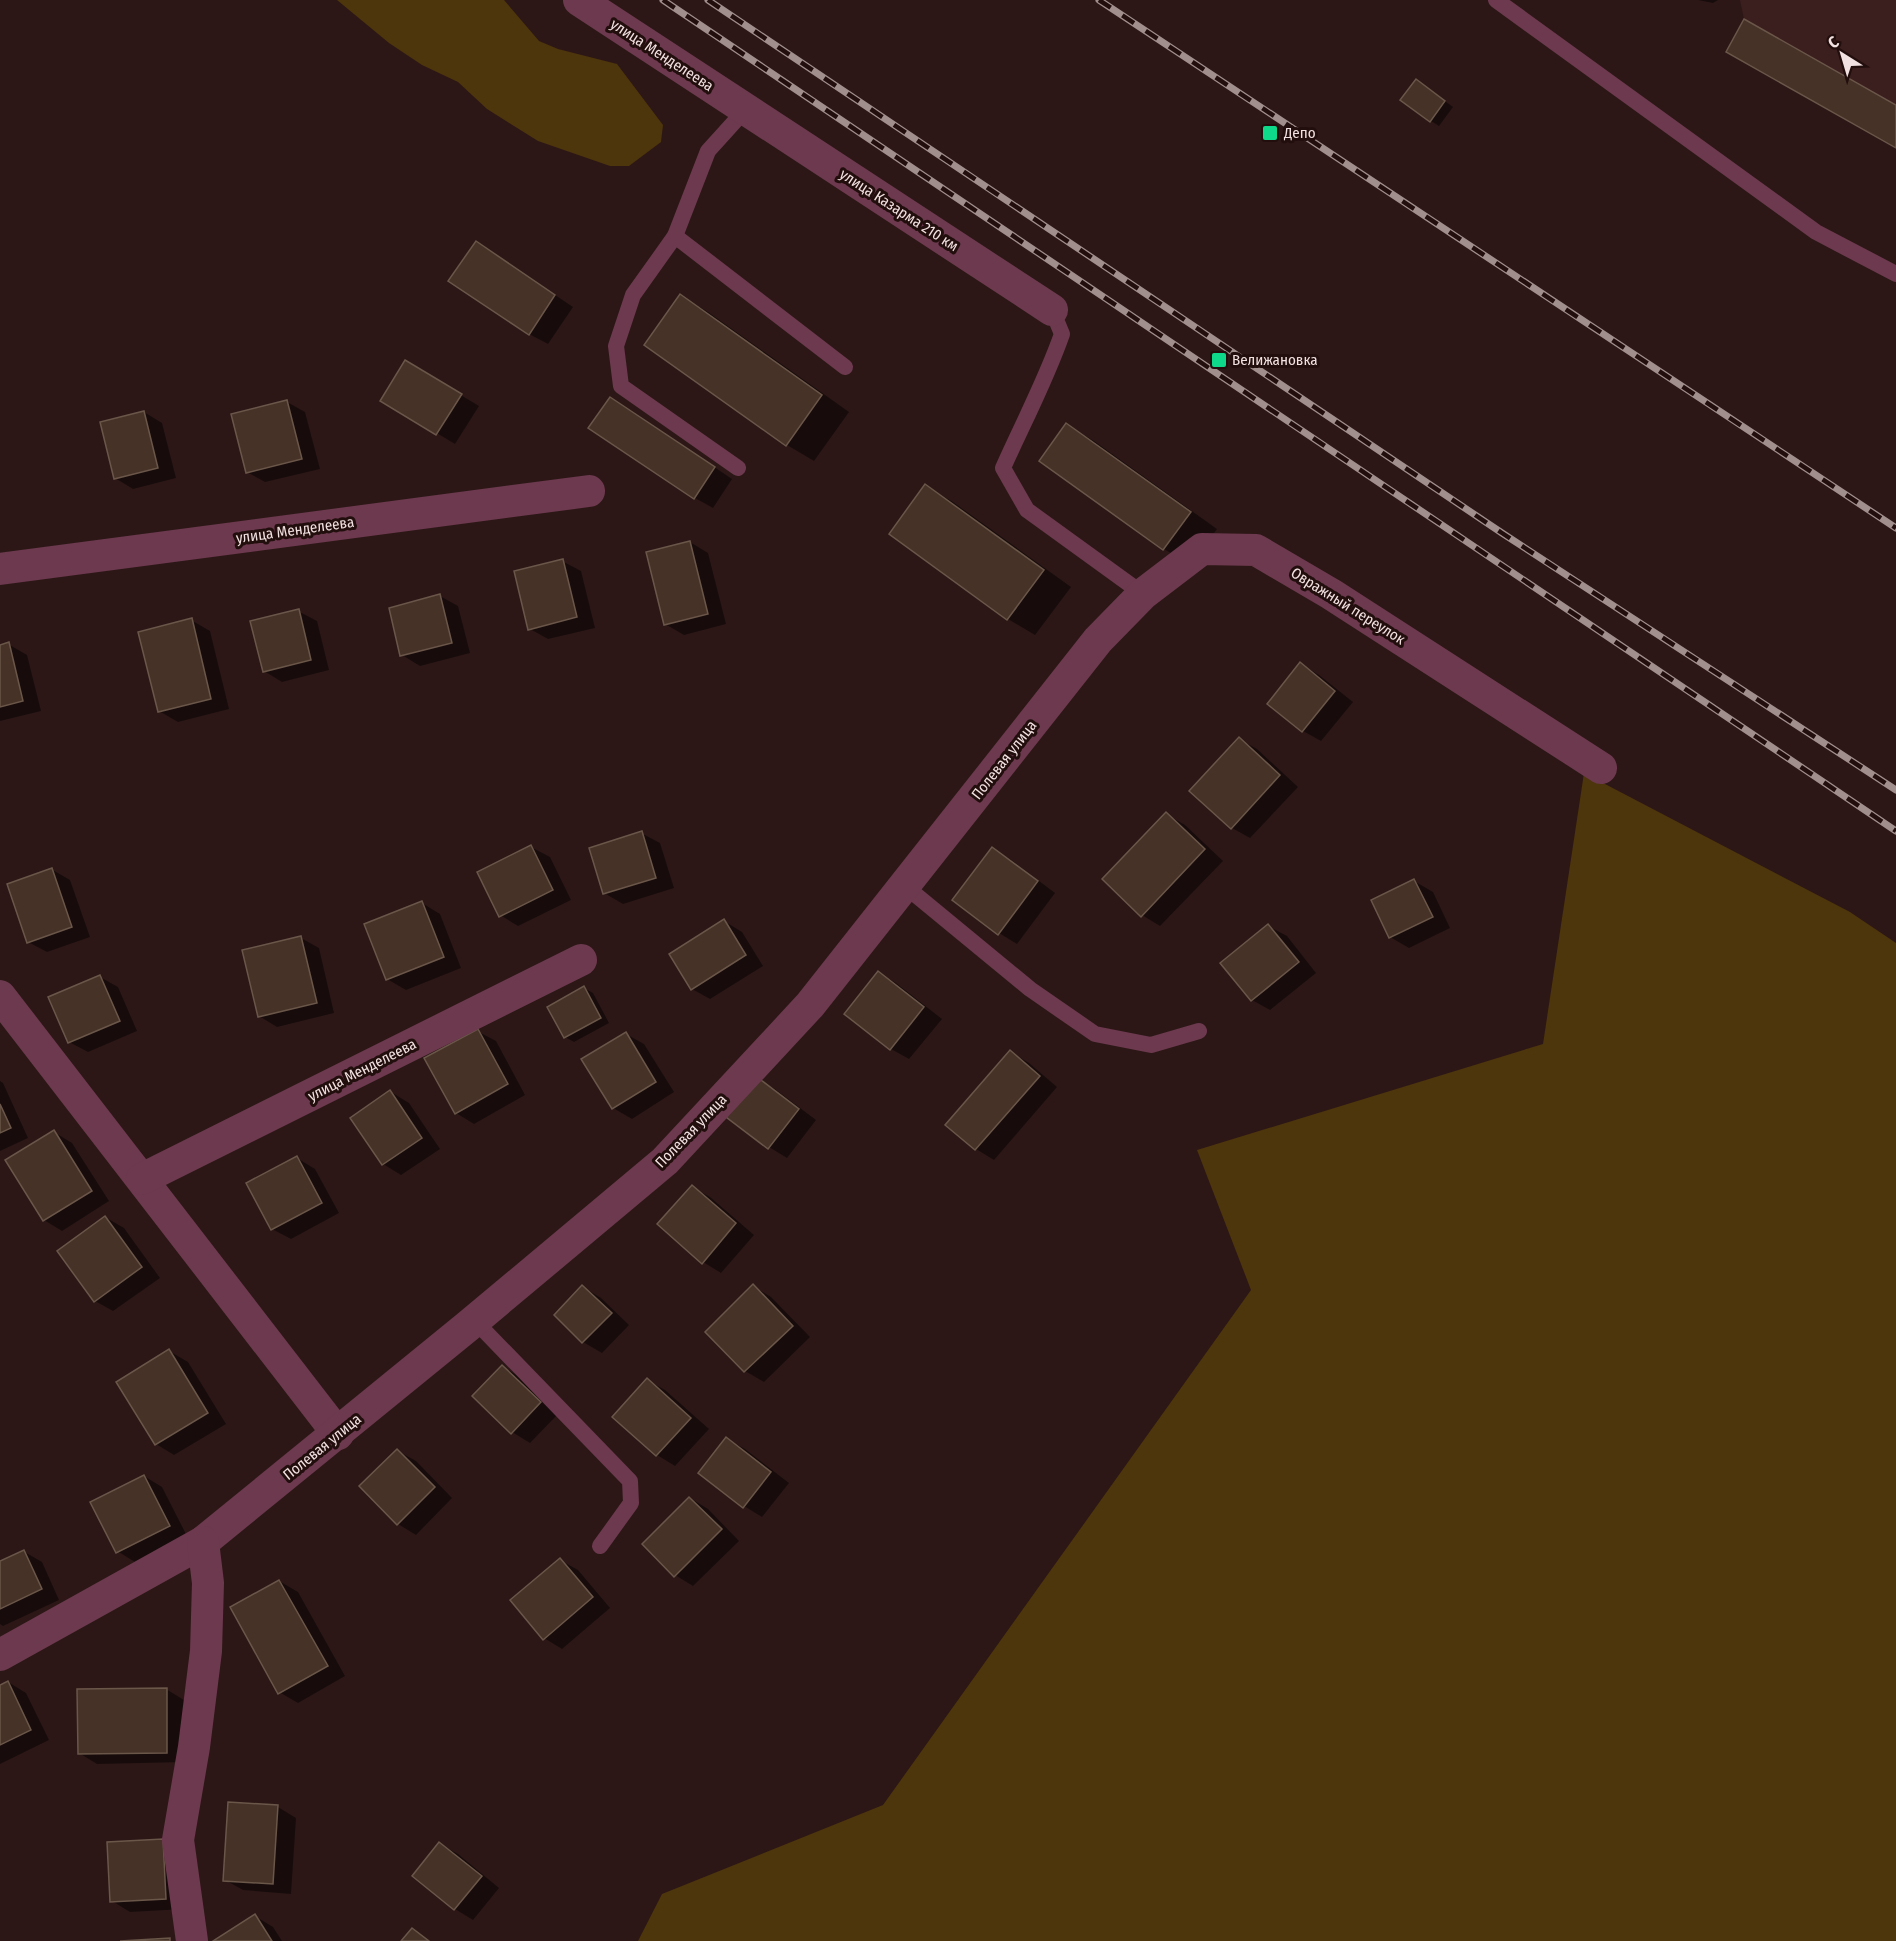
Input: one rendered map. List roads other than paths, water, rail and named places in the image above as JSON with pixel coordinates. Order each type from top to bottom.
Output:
[{"type":"street","name":"улица Менделеева","points":[[579,0],[746,109]]},
{"type":"street","name":"улица Казарма 210 км","points":[[746,109],[1052,310]]},
{"type":"street","name":"улица Менделеева","points":[[0,569],[589,490]]},
{"type":"street","name":"Овражный переулок","points":[[1098,640],[1143,594],[1202,549],[1256,549],[1331,594],[1600,768]]},
{"type":"street","name":"Полевая улица","points":[[0,1655],[203,1542],[338,1434],[665,1161],[810,1005],[1098,640]]},
{"type":"street","name":"улица Менделеева","points":[[142,1179],[581,960]]},
{"type":"street","points":[[0,996],[338,1434]]},
{"type":"street","points":[[192,1941],[178,1840],[194,1747],[206,1651],[208,1583],[203,1542]]},
{"type":"lane","points":[[1496,0],[1816,232],[1896,274]]},
{"type":"lane","points":[[738,468],[621,386],[616,346],[633,295],[675,236],[708,151],[746,109]]},
{"type":"lane","points":[[675,236],[844,367]]},
{"type":"lane","points":[[1052,310],[1062,334],[1050,369],[1033,401],[1004,468],[1027,510],[1143,594]]},
{"type":"lane","points":[[905,886],[1030,989],[1095,1034],[1151,1045],[1199,1031]]},
{"type":"lane","points":[[475,1320],[630,1481],[632,1503],[600,1546]]},
{"type":"railway","points":[[663,0],[1896,831]]},
{"type":"railway","points":[[708,0],[1502,533],[1896,790]]},
{"type":"railway","points":[[1099,0],[1896,528]]},
{"type":"place","name":"Депо","points":[[1270,133]]},
{"type":"place","name":"Велижановка","points":[[1219,360]]}]
